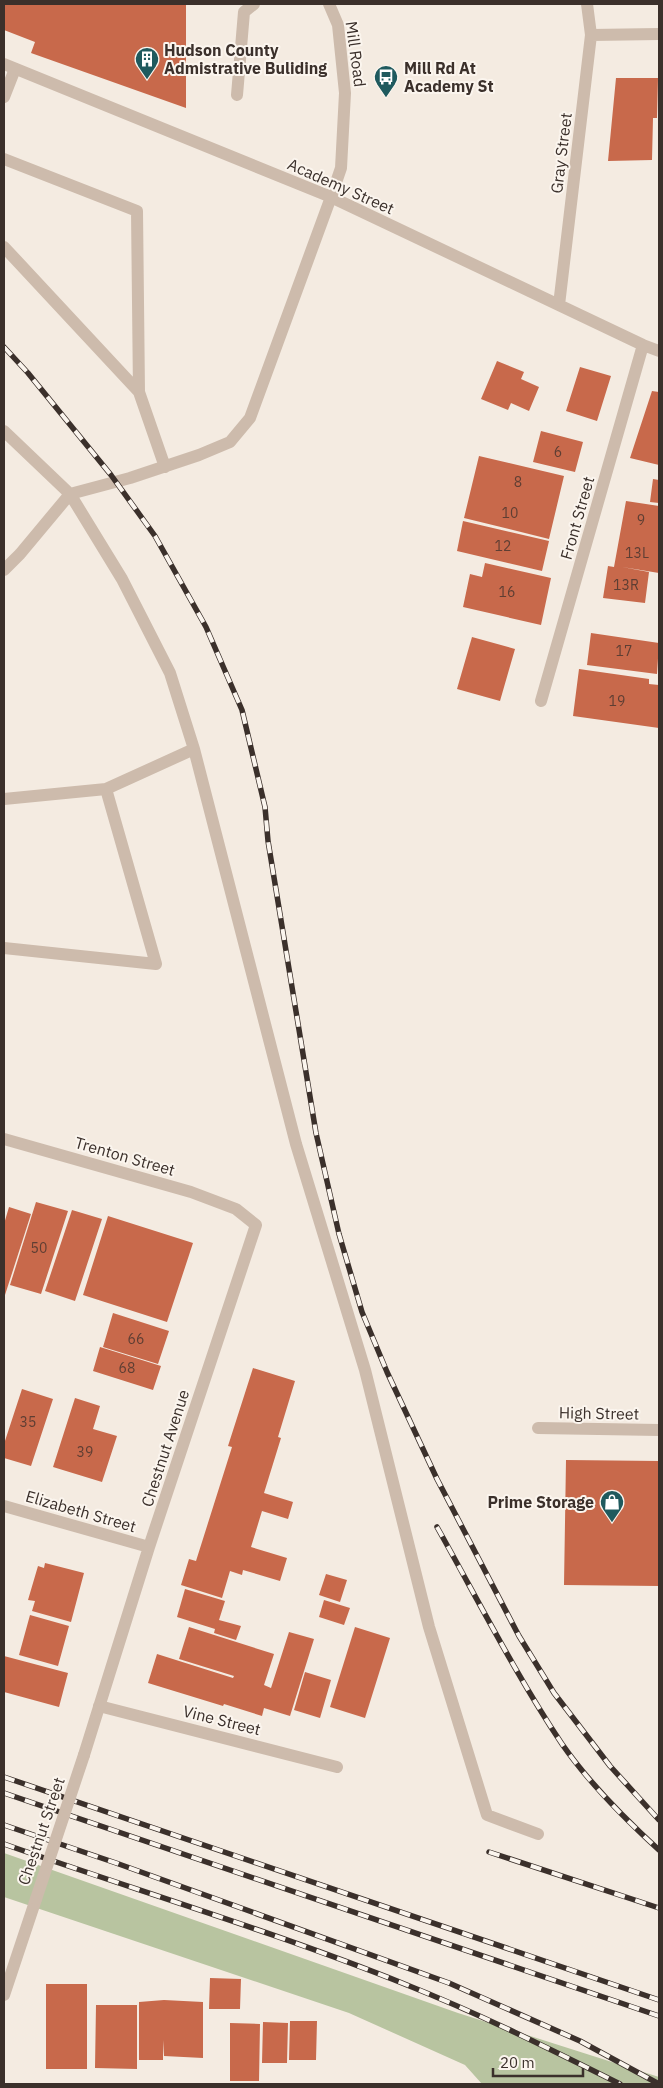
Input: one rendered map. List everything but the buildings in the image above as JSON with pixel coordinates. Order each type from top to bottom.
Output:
[{"type":"street","points":[[237,95],[244,12],[254,4]]},
{"type":"street","name":"Mill Road","points":[[70,494],[130,478],[200,455],[230,442],[250,418],[341,168],[345,93],[338,25],[329,4]]},
{"type":"street","name":"Gray Street","points":[[559,305],[591,35],[586,4]]},
{"type":"street","points":[[591,35],[659,34]]},
{"type":"street","points":[[4,97],[9,67]]},
{"type":"street","name":"Academy Street","points":[[9,67],[331,197],[659,351]]},
{"type":"street","points":[[4,159],[137,211],[139,392],[165,467]]},
{"type":"street","points":[[4,247],[139,392]]},
{"type":"street","name":"Front Street","points":[[541,700],[643,345]]},
{"type":"street","points":[[4,431],[70,494],[122,579],[170,673],[194,749],[296,1144],[365,1370],[429,1627],[484,1806],[487,1815],[538,1834]]},
{"type":"street","points":[[4,570],[20,554],[70,494]]},
{"type":"street","points":[[4,799],[106,789],[194,749]]},
{"type":"street","points":[[4,948],[156,964],[106,789]]},
{"type":"street","name":"Trenton Street","points":[[4,1139],[191,1192],[236,1209]]},
{"type":"street","name":"Chestnut Avenue","points":[[99,1706],[148,1547],[256,1226],[236,1209]]},
{"type":"street","name":"High Street","points":[[538,1428],[659,1430]]},
{"type":"street","name":"Elizabeth Street","points":[[4,1506],[148,1547]]},
{"type":"street","name":"Chestnut Street","points":[[4,1995],[99,1706]]},
{"type":"street","name":"Vine Street","points":[[99,1706],[337,1766]]},
{"type":"green space","points":[[4,1853],[458,2013],[659,2077],[659,2084],[482,2084],[465,2065],[349,2013],[4,1897]]},
{"type":"railway","points":[[4,347],[28,373],[111,475],[155,536],[206,627],[242,710],[265,807],[268,841],[316,1133],[339,1234],[362,1312],[387,1372],[437,1479],[519,1636],[554,1693],[610,1766],[659,1820]]},
{"type":"railway","points":[[437,1527],[513,1664],[562,1744],[608,1800],[659,1850]]},
{"type":"railway","points":[[4,1777],[659,2000]]},
{"type":"railway","points":[[4,1793],[659,2016]]},
{"type":"railway","points":[[4,1825],[116,1863],[449,1983],[580,2041],[659,2084]]},
{"type":"railway","points":[[4,1844],[257,1929],[407,1985],[488,2020],[620,2084]]},
{"type":"railway","points":[[489,1852],[659,1908]]},
{"type":"place","name":"Hudson County Admistrative Buliding","points":[[147,80]]},
{"type":"place","name":"Mill Rd At Academy St","points":[[386,98]]},
{"type":"place","name":"Prime Storage","points":[[612,1523]]}]
